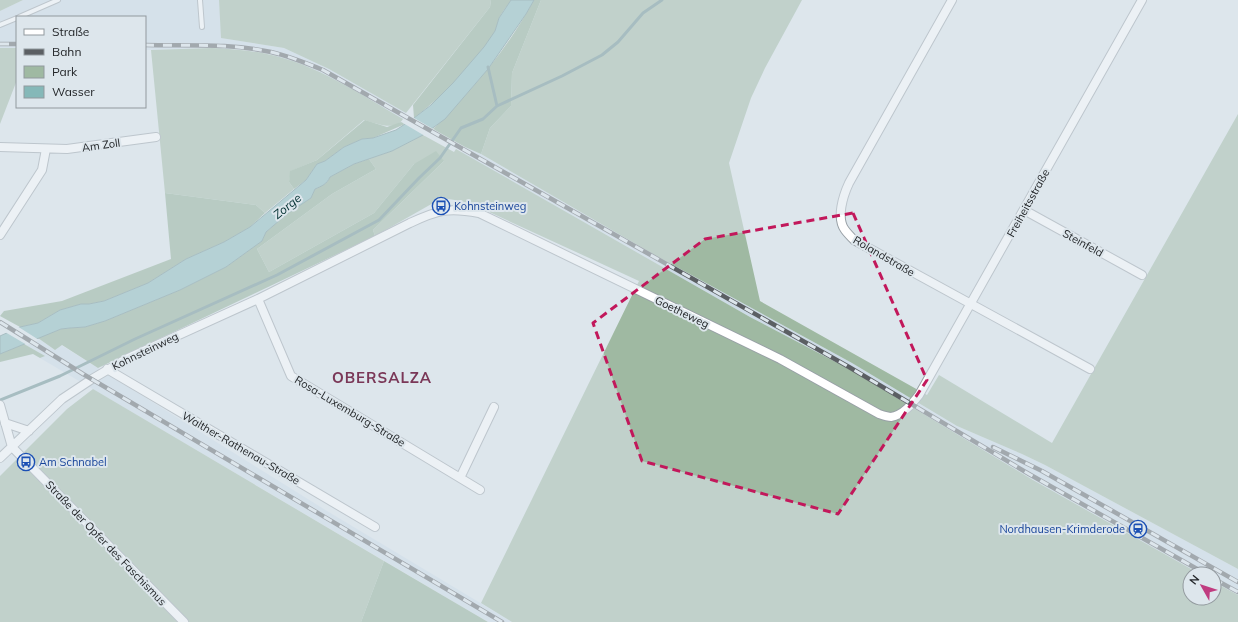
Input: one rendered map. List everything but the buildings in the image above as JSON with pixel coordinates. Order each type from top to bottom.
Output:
[{"type":"street","name":"Rolandstraße","points":[[952,0],[849,183],[843,197],[841,214],[844,229],[854,240],[1090,369]]},
{"type":"street","name":"Freiheitsstraße","points":[[912,404],[919,395],[971,305],[1142,0]]},
{"type":"street","name":"Am Zoll","points":[[0,147],[68,149],[156,137]]},
{"type":"street","points":[[0,235],[42,170],[46,149]]},
{"type":"street","name":"Kohnsteinweg","points":[[0,458],[62,399],[108,369],[126,359],[258,299],[410,223],[446,209]]},
{"type":"street","name":"Goetheweg","points":[[446,209],[479,213],[780,359],[879,414],[892,417],[905,410],[912,404]]},
{"type":"street","name":"Steinfeld","points":[[1024,210],[1142,275]]},
{"type":"street","name":"Rosa-Luxemburg-Straße","points":[[258,299],[291,376],[480,490]]},
{"type":"street","name":"Walther-Rathenau-Straße","points":[[108,369],[375,527]]},
{"type":"street","points":[[0,406],[12,447]]},
{"type":"street","points":[[460,478],[494,407]]},
{"type":"street","points":[[5,423],[29,431]]},
{"type":"street","name":"Straße der Opfer des Faschismus","points":[[12,447],[184,622]]},
{"type":"lane","points":[[20,16],[58,0]]},
{"type":"lane","points":[[200,0],[202,28]]},
{"type":"lane","points":[[0,25],[16,18]]},
{"type":"highlighted area","points":[[853,213],[927,380],[838,514],[642,461],[593,323],[705,239]]},
{"type":"shaded area","points":[[23,0],[219,0],[222,38],[284,48],[329,69],[406,113],[403,119],[325,75],[297,63],[268,54],[247,50],[212,48],[146,50],[146,16],[16,16],[16,48],[0,48],[0,11]]},
{"type":"shaded area","points":[[465,147],[481,154],[653,254],[852,363],[957,426],[1045,465],[1238,569],[1238,595],[1222,586],[1222,566],[1186,566],[1033,480],[849,369],[750,317],[462,153]]},
{"type":"shaded area","points":[[38,338],[55,350],[61,345],[327,511],[512,622],[488,622],[40,358],[44,356],[24,344]]},
{"type":"green space","points":[[0,0],[23,0],[0,11]]},
{"type":"green space","points":[[219,0],[491,0],[490,7],[406,113],[329,69],[284,48],[221,38]]},
{"type":"green space","points":[[491,0],[511,0],[499,18],[494,33],[478,56],[458,78],[436,100],[414,118],[413,105],[490,7]]},
{"type":"green space","points":[[534,0],[541,0],[512,73],[511,106],[490,128],[481,154],[433,129],[469,91],[496,59],[520,24]]},
{"type":"green space","points":[[541,0],[802,0],[765,68],[751,98],[729,163],[760,301],[927,395],[939,375],[1052,443],[1238,114],[1238,569],[1045,465],[957,426],[852,363],[653,254],[481,154],[490,128],[511,106],[512,73]]},
{"type":"green space","points":[[0,48],[16,48],[16,83],[0,124]]},
{"type":"green space","points":[[212,48],[260,53],[303,65],[354,90],[403,119],[400,123],[390,126],[364,120],[317,160],[291,171],[289,182],[294,189],[265,213],[256,205],[165,193],[151,50]]},
{"type":"green space","points":[[365,120],[387,127],[401,122],[405,124],[373,138],[362,139],[344,147],[325,161],[317,164],[306,180],[294,189],[289,182],[290,171],[317,160]]},
{"type":"green space","points":[[423,135],[454,152],[456,149],[750,317],[849,369],[1033,480],[1186,566],[1182,566],[1182,606],[1222,606],[1222,586],[1238,595],[1238,622],[512,622],[481,603],[639,281],[474,205],[461,201],[442,198],[375,236],[373,230],[444,161],[414,164],[374,213],[269,272],[257,249],[332,194],[376,169],[369,159],[392,151]]},
{"type":"green space","points":[[436,151],[444,161],[373,230],[375,236],[98,368],[62,345],[55,350],[38,338],[61,329],[85,327],[105,321],[180,290],[226,267],[262,241],[266,232],[287,214],[311,198],[315,189],[326,183],[330,177],[354,164],[369,159],[376,169],[332,194],[257,249],[269,272],[374,213],[414,164]]},
{"type":"green space","points":[[165,193],[256,205],[265,213],[250,227],[224,242],[186,259],[148,283],[104,301],[81,304],[60,310],[38,323],[20,327],[0,316],[4,311],[62,301],[171,259]]},
{"type":"green space","points":[[24,344],[45,356],[40,358],[33,354],[0,362],[0,354]]},
{"type":"green space","points":[[93,389],[384,561],[361,622],[0,622],[0,476],[67,409]]},
{"type":"green space","points":[[384,561],[488,622],[361,622]]},
{"type":"water","name":"Zorge","points":[[511,0],[534,0],[488,69],[445,119],[423,135],[392,151],[354,164],[330,177],[326,183],[315,189],[311,198],[287,214],[266,232],[262,241],[226,267],[180,290],[105,321],[85,327],[61,329],[0,354],[0,336],[20,327],[38,323],[60,310],[81,304],[104,301],[148,283],[186,259],[224,242],[250,227],[306,180],[317,164],[325,161],[344,147],[362,139],[373,138],[396,130],[414,118],[431,105],[453,83],[484,47],[495,31],[499,18]]},
{"type":"pier","points":[[413,117],[435,130],[425,136],[403,123]]},
{"type":"pier","points":[[17,326],[39,340],[27,345],[5,332]]},
{"type":"waterway","points":[[0,400],[60,376],[135,339],[277,275],[379,220],[440,158],[461,128],[483,119],[497,106],[562,76],[602,55],[618,42],[643,13],[662,0]]},
{"type":"waterway","points":[[488,67],[497,106]]},
{"type":"railway","points":[[0,44],[16,44]]},
{"type":"railway","points":[[146,45],[224,46],[256,49],[304,62],[323,70],[849,367],[1029,474],[1192,566]]},
{"type":"railway","points":[[0,322],[83,374],[502,622]]},
{"type":"railway","points":[[993,447],[1042,471],[1238,582]]},
{"type":"railway","points":[[1222,583],[1238,592]]},
{"type":"place","name":"Kohnsteinweg","points":[[441,206]]},
{"type":"place","name":"Am Schnabel","points":[[26,462]]},
{"type":"place","name":"Nordhausen-Krimderode","points":[[1138,529]]},
{"type":"district","name":"OBERSALZA","points":[[382,377]]}]
